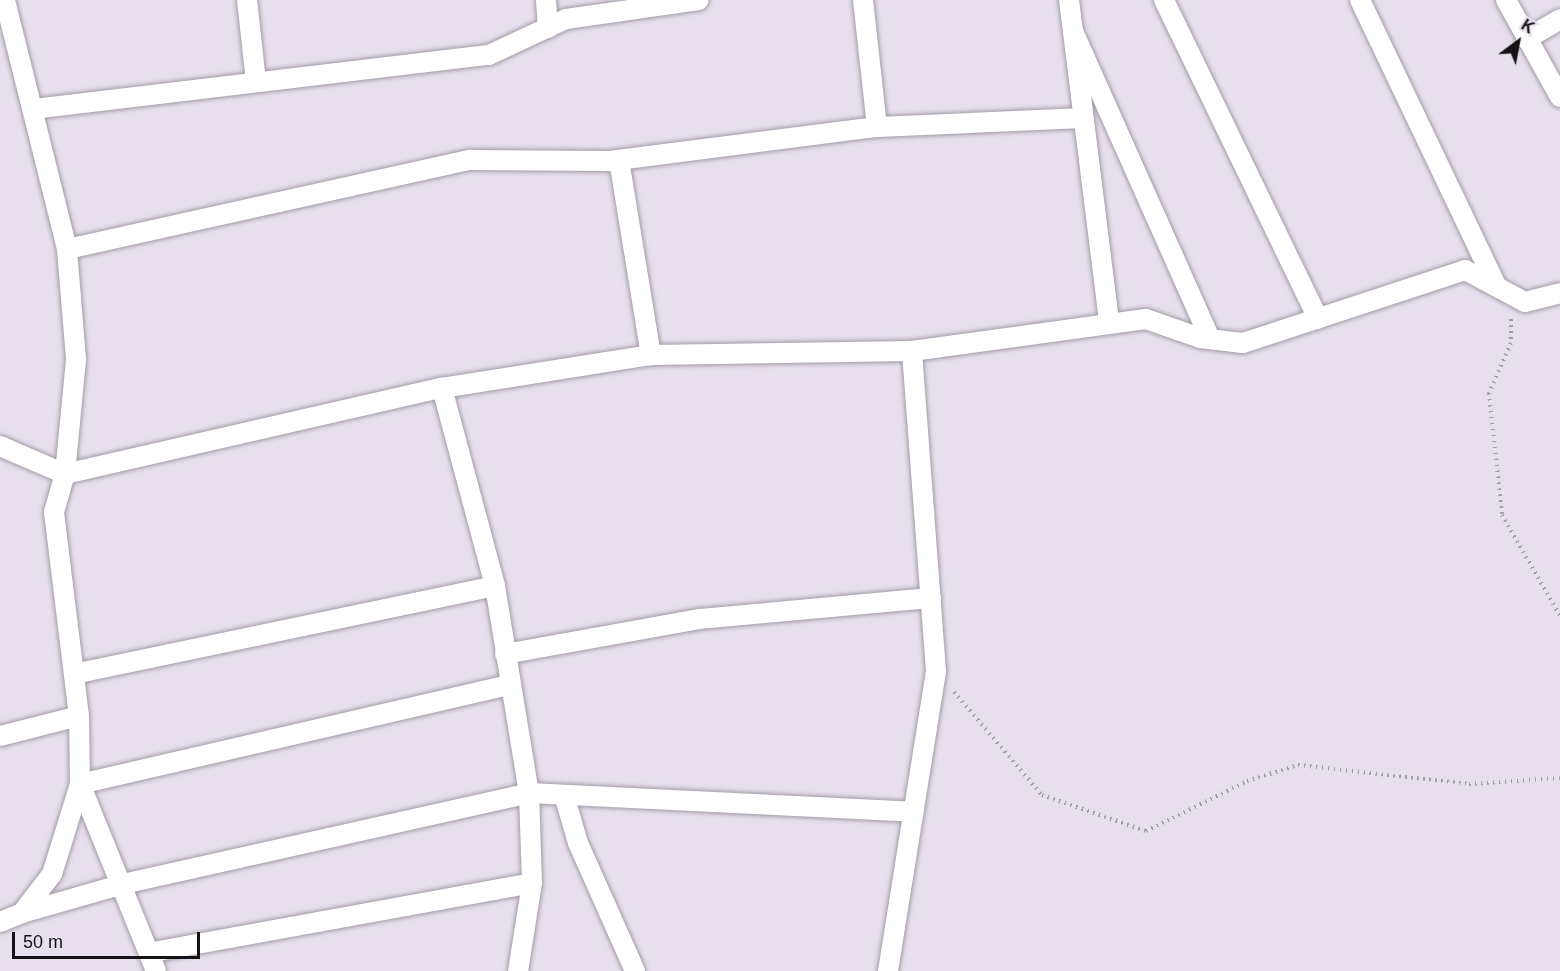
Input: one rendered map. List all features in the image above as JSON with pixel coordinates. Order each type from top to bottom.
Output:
[{"type":"street","points":[[4,0],[34,109],[67,249],[76,358],[65,474],[54,512],[79,716],[80,784],[52,874],[22,913]]},
{"type":"street","points":[[247,0],[256,82]]},
{"type":"street","points":[[546,0],[548,28]]},
{"type":"street","points":[[34,109],[489,55],[566,19],[699,0]]},
{"type":"street","points":[[863,0],[877,127]]},
{"type":"street","points":[[1069,0],[1109,323]]},
{"type":"street","points":[[1164,0],[1318,319]]},
{"type":"street","points":[[1360,0],[1503,289]]},
{"type":"street","points":[[1506,0],[1560,97]]},
{"type":"street","points":[[1526,39],[1560,19]]},
{"type":"street","points":[[1073,31],[1210,339]]},
{"type":"street","points":[[67,249],[470,160],[619,160],[877,127],[1083,117]]},
{"type":"street","points":[[619,160],[651,355]]},
{"type":"street","points":[[0,446],[65,474],[442,388],[651,355],[912,351],[1146,319],[1210,339],[1243,343],[1465,270],[1525,302],[1560,293]]},
{"type":"street","points":[[888,971],[936,671],[912,351]]},
{"type":"street","points":[[442,388],[495,586],[509,685],[529,793],[532,883],[518,971]]},
{"type":"street","points":[[74,674],[495,586]]},
{"type":"street","points":[[505,654],[700,619],[931,598]]},
{"type":"street","points":[[80,784],[509,685]]},
{"type":"street","points":[[0,736],[79,716]]},
{"type":"street","points":[[80,784],[154,962],[532,883]]},
{"type":"street","points":[[0,922],[22,913],[123,884],[529,793],[914,812]]},
{"type":"street","points":[[564,795],[578,843],[635,971]]},
{"type":"path","points":[[1503,289],[1511,343],[1489,393],[1502,514],[1560,616]]},
{"type":"path","points":[[936,671],[1042,795],[1146,831],[1247,781],[1298,765],[1469,784],[1560,778]]}]
